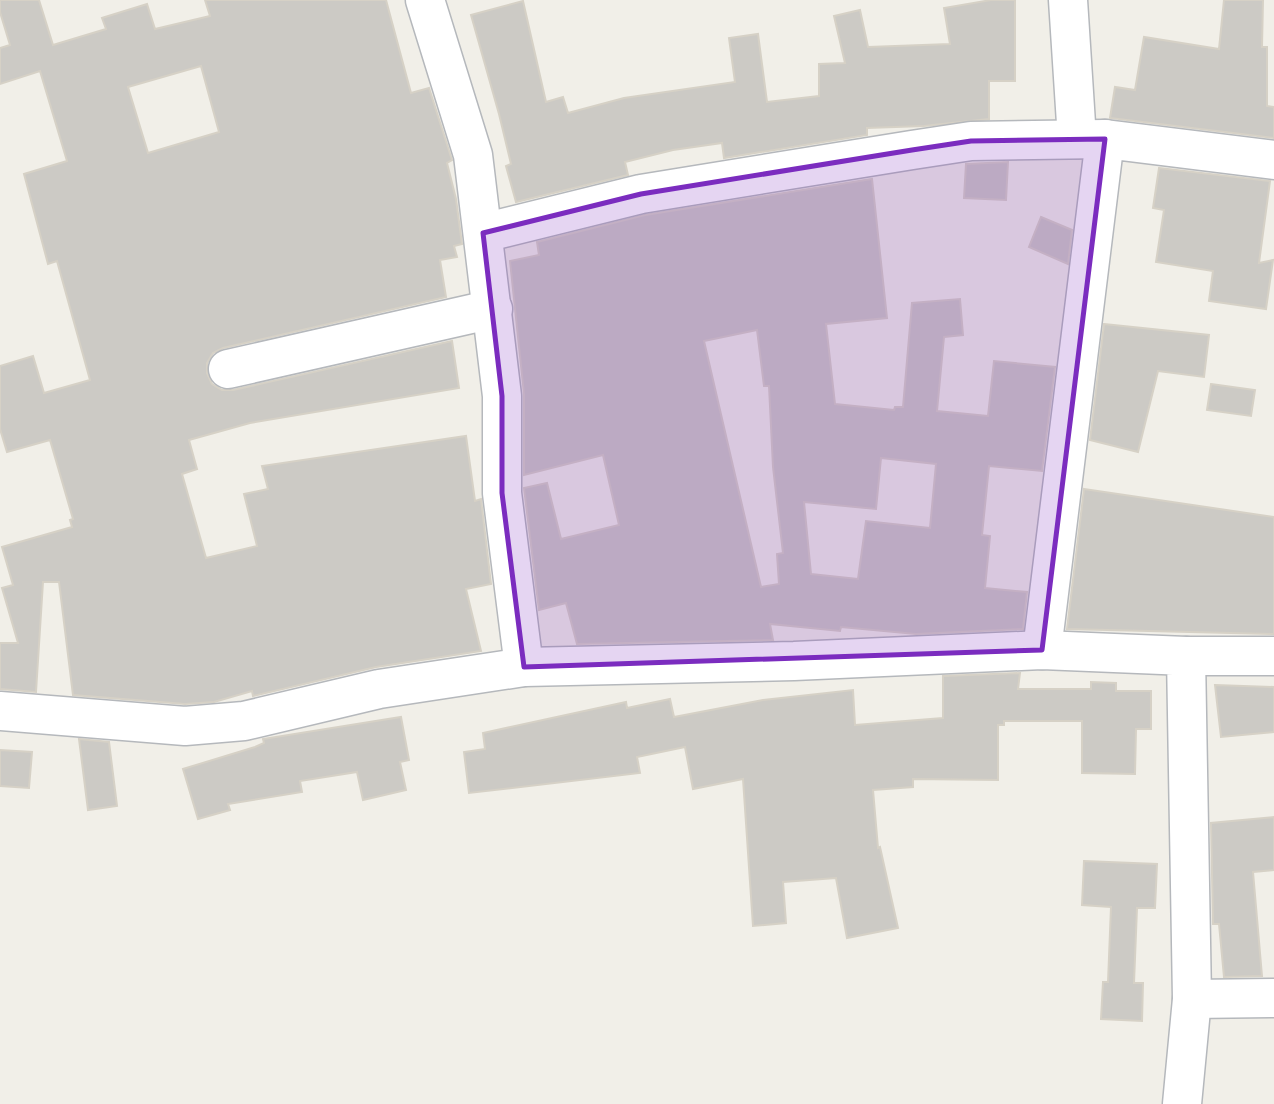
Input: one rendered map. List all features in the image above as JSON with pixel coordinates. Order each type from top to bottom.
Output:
[{"type":"street","points":[[425,0],[468,133],[483,233],[494,309],[502,396],[502,493],[524,667]]},
{"type":"street","points":[[1042,650],[1091,139],[1068,0]]},
{"type":"street","points":[[483,233],[641,194],[971,141],[1091,139],[1274,160]]},
{"type":"street","points":[[228,369],[494,309]]},
{"type":"street","points":[[0,711],[185,726],[244,721],[379,689],[524,667],[793,661],[1042,650],[1186,656],[1274,656]]},
{"type":"street","points":[[1182,1104],[1192,999],[1186,656]]},
{"type":"street","points":[[1192,999],[1274,998]]},
{"type":"highlighted area","points":[[1105,139],[1042,650],[524,667],[502,493],[502,396],[483,233],[641,194],[971,141]]},
{"type":"building","points":[[0,0],[39,0],[53,45],[106,29],[102,18],[147,4],[155,29],[210,16],[205,0],[386,0],[411,93],[429,88],[452,160],[447,163],[456,199],[462,244],[454,246],[457,257],[440,260],[446,297],[223,348],[213,353],[207,363],[207,373],[212,384],[222,390],[233,390],[452,341],[459,388],[250,423],[189,440],[197,469],[182,474],[206,558],[257,546],[244,494],[268,489],[262,466],[466,436],[475,501],[481,499],[491,584],[466,589],[481,651],[376,667],[253,696],[252,691],[214,702],[185,704],[73,695],[59,582],[43,582],[36,692],[0,689],[0,643],[18,643],[2,588],[13,585],[2,547],[72,527],[70,520],[73,519],[50,440],[7,452],[0,429],[0,366],[33,356],[44,393],[90,380],[57,261],[48,264],[24,174],[67,161],[40,71],[0,84],[0,48],[10,45],[0,12]],"holes":[[[201,66],[219,132],[148,153],[128,87]]]},
{"type":"building","points":[[991,0],[1015,0],[1015,81],[989,81],[989,119],[924,126],[867,128],[867,135],[724,158],[722,143],[673,150],[625,162],[628,175],[516,202],[506,166],[511,164],[499,114],[471,15],[523,1],[546,102],[563,97],[568,113],[624,98],[735,82],[729,38],[758,34],[767,102],[819,96],[819,64],[845,63],[834,16],[860,10],[868,47],[950,44],[944,8]]},
{"type":"building","points":[[1224,0],[1263,0],[1262,47],[1267,47],[1267,106],[1274,107],[1274,138],[1110,118],[1115,87],[1135,90],[1144,37],[1219,49]]},
{"type":"building","points":[[1008,162],[1006,200],[964,198],[966,164]]},
{"type":"building","points":[[1159,168],[1270,181],[1259,263],[1273,260],[1266,309],[1209,301],[1213,271],[1156,262],[1164,210],[1153,208]]},
{"type":"building","points":[[872,179],[887,318],[826,324],[835,404],[894,410],[895,407],[903,407],[912,303],[960,299],[963,335],[944,337],[937,411],[988,416],[994,361],[1055,367],[1042,471],[989,466],[982,535],[990,536],[985,588],[1027,592],[1023,629],[916,634],[841,627],[840,631],[770,624],[773,640],[577,644],[566,603],[539,610],[524,488],[547,483],[561,539],[619,525],[603,455],[524,475],[524,394],[510,261],[539,255],[537,242],[645,215]],"holes":[[[757,330],[764,386],[769,386],[773,467],[783,553],[777,554],[779,584],[761,587],[704,341]],[[881,458],[936,464],[930,528],[866,521],[858,579],[811,574],[804,502],[876,509]]]},
{"type":"building","points":[[1041,217],[1072,230],[1068,264],[1029,247]]},
{"type":"building","points":[[1104,324],[1209,335],[1204,377],[1158,371],[1138,452],[1090,440]]},
{"type":"building","points":[[1211,384],[1255,390],[1251,416],[1207,410]]},
{"type":"building","points":[[1084,489],[1274,517],[1274,634],[1067,629]]},
{"type":"building","points":[[1020,673],[1018,689],[1091,689],[1091,682],[1116,683],[1116,691],[1151,691],[1151,729],[1136,729],[1135,774],[1082,773],[1082,721],[1004,721],[1004,725],[998,725],[998,780],[913,779],[913,787],[873,790],[878,848],[880,847],[898,928],[847,938],[836,878],[783,882],[786,923],[753,926],[743,779],[693,789],[685,747],[637,757],[640,773],[469,793],[464,752],[485,749],[483,733],[626,702],[627,708],[670,699],[674,717],[763,700],[853,690],[855,725],[943,718],[943,676]]},
{"type":"building","points":[[1215,685],[1274,687],[1274,732],[1221,737]]},
{"type":"building","points":[[401,717],[409,760],[400,762],[406,790],[363,800],[357,772],[300,781],[302,792],[228,804],[230,810],[198,819],[183,769],[255,747],[264,743],[263,739]]},
{"type":"building","points":[[79,739],[109,742],[117,806],[88,810]]},
{"type":"building","points":[[0,750],[32,752],[29,788],[0,786]]},
{"type":"building","points":[[1274,817],[1274,870],[1253,872],[1262,976],[1224,977],[1219,924],[1213,924],[1211,823]]},
{"type":"building","points":[[1084,861],[1157,864],[1155,908],[1137,908],[1134,983],[1143,983],[1142,1021],[1101,1019],[1103,982],[1108,982],[1111,907],[1082,905]]}]
